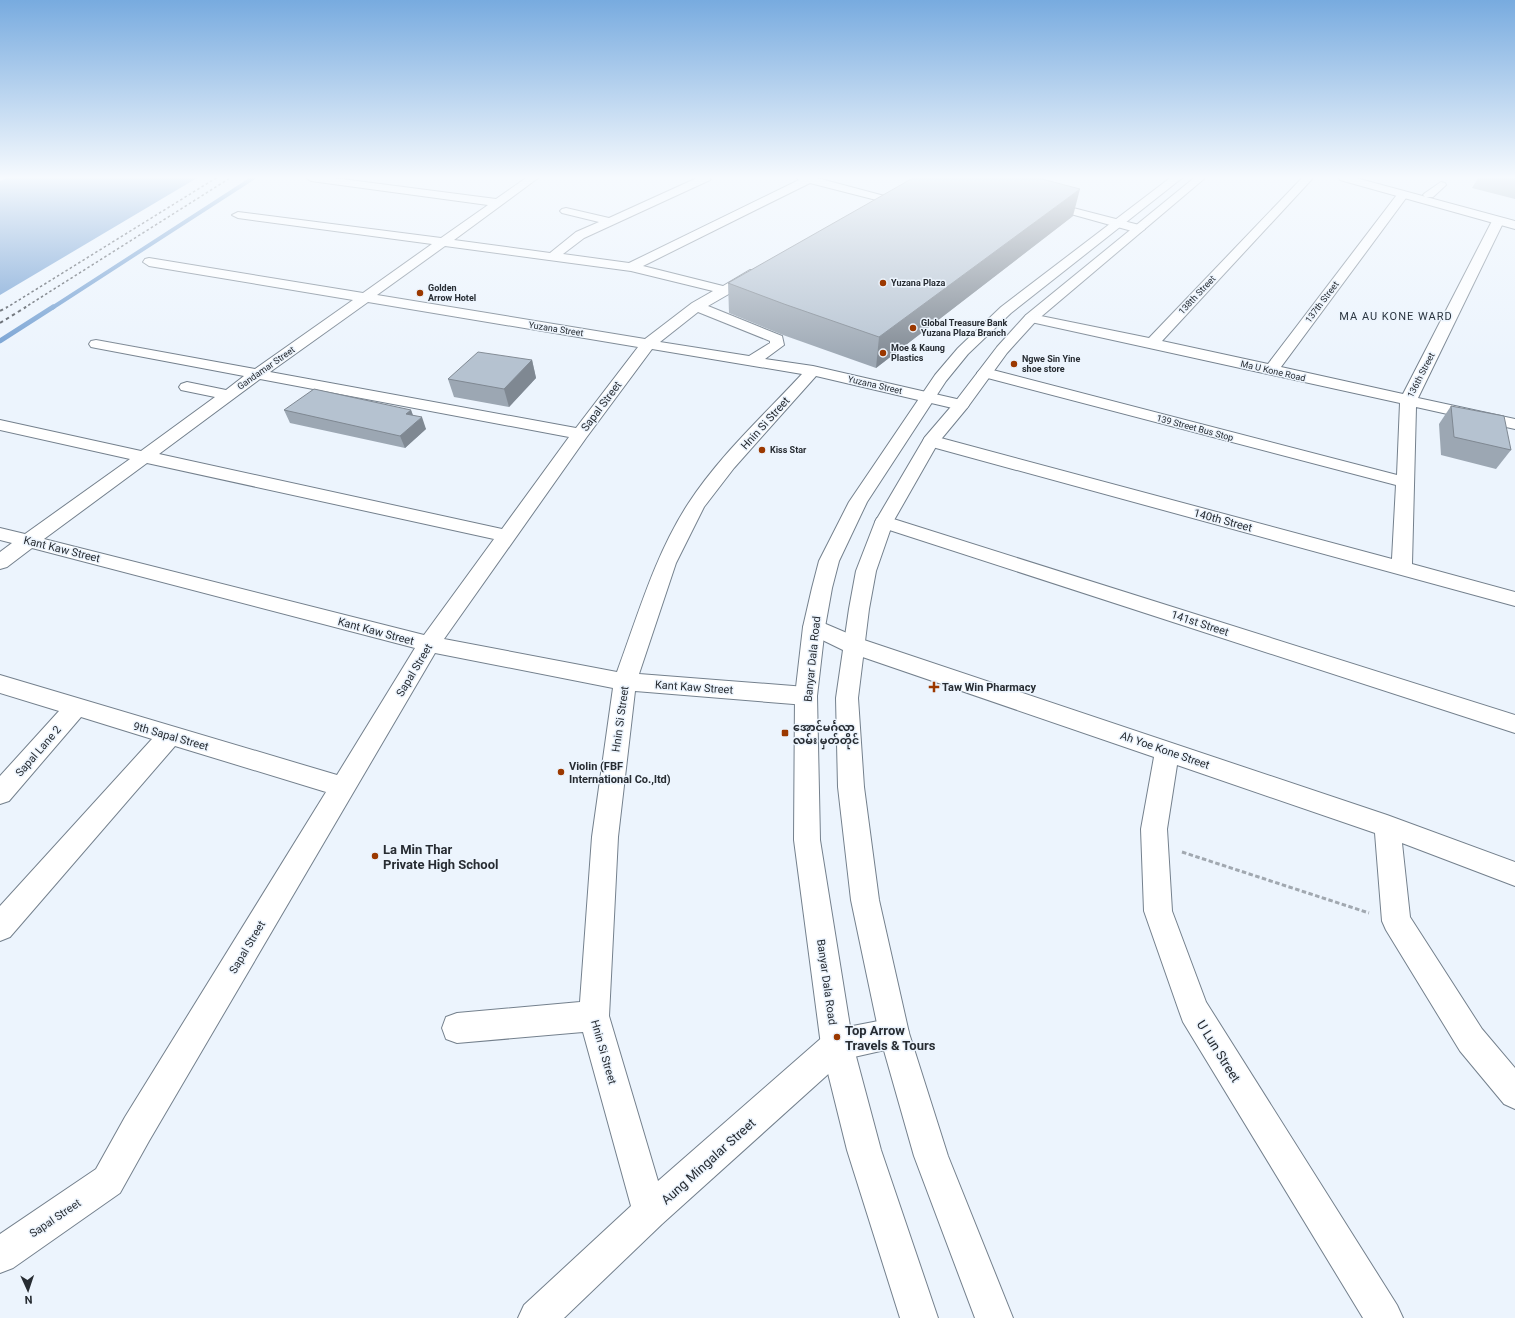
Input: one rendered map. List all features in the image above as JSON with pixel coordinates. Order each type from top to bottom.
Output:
[{"type":"street","points":[[415,240],[631,267],[723,290]]},
{"type":"street","name":"Gandamar Street","points":[[0,562],[143,456],[366,298],[445,240]]},
{"type":"street","points":[[552,257],[574,240]]},
{"type":"street","points":[[631,267],[685,240]]},
{"type":"street","name":"Banyar Dala Road","points":[[919,1318],[864,1150],[836,1045],[807,840],[806,696],[814,627],[829,561],[858,502],[886,457],[929,397],[940,378],[963,351],[1006,310],[1096,240]]},
{"type":"street","points":[[994,1318],[931,1156],[894,1033],[865,900],[851,787],[847,698],[852,644],[866,571],[884,522],[931,441],[961,405],[1002,350],[1032,318],[1127,240]]},
{"type":"street","name":"138th Street","points":[[1152,343],[1250,240]]},
{"type":"street","name":"137th Street","points":[[1271,371],[1369,240]]},
{"type":"street","name":"136th Street","points":[[1402,568],[1408,401],[1489,240]]},
{"type":"street","name":"Yuzana Street","points":[[149,262],[813,371],[961,405]]},
{"type":"street","name":"Sapal Street","points":[[0,1255],[108,1182],[137,1129],[429,644],[580,434],[648,344],[697,306],[771,264]]},
{"type":"street","points":[[697,306],[777,339],[776,345],[751,361]]},
{"type":"street","name":"Ma U Kone Road","points":[[1032,318],[1152,343],[1271,371],[1515,424]]},
{"type":"street","points":[[96,344],[256,375],[580,434]]},
{"type":"street","name":"Hnin Si Street","points":[[650,1212],[594,1016],[605,837],[625,682],[666,564],[696,506],[728,464],[813,371]]},
{"type":"street","name":"139 Street Bus Stop","points":[[985,373],[1404,482]]},
{"type":"street","points":[[187,387],[228,395]]},
{"type":"street","points":[[0,425],[507,536]]},
{"type":"street","name":"140th Street","points":[[931,441],[1515,598]]},
{"type":"street","name":"141st Street","points":[[884,522],[1515,724]]},
{"type":"street","name":"Kant Kaw Street","points":[[0,534],[429,644],[625,682],[806,696]]},
{"type":"street","name":"Ah Yoe Kone Street","points":[[814,627],[852,644],[1387,826],[1515,874]]},
{"type":"street","name":"9th Sapal Street","points":[[0,684],[75,708],[343,787]]},
{"type":"street","name":"Sapal Lane 2","points":[[0,793],[75,708]]},
{"type":"street","points":[[0,927],[170,736]]},
{"type":"street","name":"U Lun Street","points":[[1167,751],[1154,829],[1158,910],[1194,1011],[1384,1318]]},
{"type":"street","points":[[1387,826],[1396,921],[1471,1040],[1515,1093]]},
{"type":"street","points":[[457,1028],[594,1016]]},
{"type":"street","points":[[836,1045],[894,1033]]},
{"type":"street","name":"Aung Mingalar Street","points":[[537,1318],[650,1212],[836,1045]]},
{"type":"path","points":[[1155,843],[1396,921]]},
{"type":"water","points":[[0,240],[93,240],[0,295]]},
{"type":"building","points":[[805,240],[1011,240],[879,337],[728,283]]},
{"type":"building","points":[[478,352],[532,360],[504,389],[448,379]]},
{"type":"building","points":[[314,389],[411,410],[406,414],[422,417],[400,436],[284,410]]},
{"type":"building","points":[[1451,406],[1504,416],[1511,450],[1454,437]]},
{"type":"waterway","points":[[52,308],[158,240]]},
{"type":"waterway","points":[[0,341],[53,307]]},
{"type":"railway","points":[[6,308],[117,240]]},
{"type":"railway","points":[[24,308],[133,240]]},
{"type":"railway","points":[[0,311],[7,307]]},
{"type":"railway","points":[[0,323],[26,307]]},
{"type":"place","name":"Yuzana Plaza","points":[[883,283]]},
{"type":"place","name":"Golden Arrow Hotel","points":[[420,293]]},
{"type":"place","name":"Global Treasure Bank Yuzana Plaza Branch","points":[[913,328]]},
{"type":"place","name":"Moe & Kaung Plastics","points":[[883,353]]},
{"type":"place","name":"Ngwe Sin Yine shoe store","points":[[1014,364]]},
{"type":"place","name":"Kiss Star","points":[[762,450]]},
{"type":"place","name":"Taw Win Pharmacy","points":[[934,687]]},
{"type":"place","name":"အောင်မင်္ဂလာ လမ်း မှတ်တိုင်","points":[[785,733]]},
{"type":"place","name":"Violin (FBF International Co.,ltd)","points":[[561,772]]},
{"type":"place","name":"La Min Thar Private High School","points":[[375,856]]},
{"type":"place","name":"Top Arrow Travels & Tours","points":[[837,1037]]},
{"type":"district","name":"MA AU KONE WARD","points":[[1396,316]]}]
